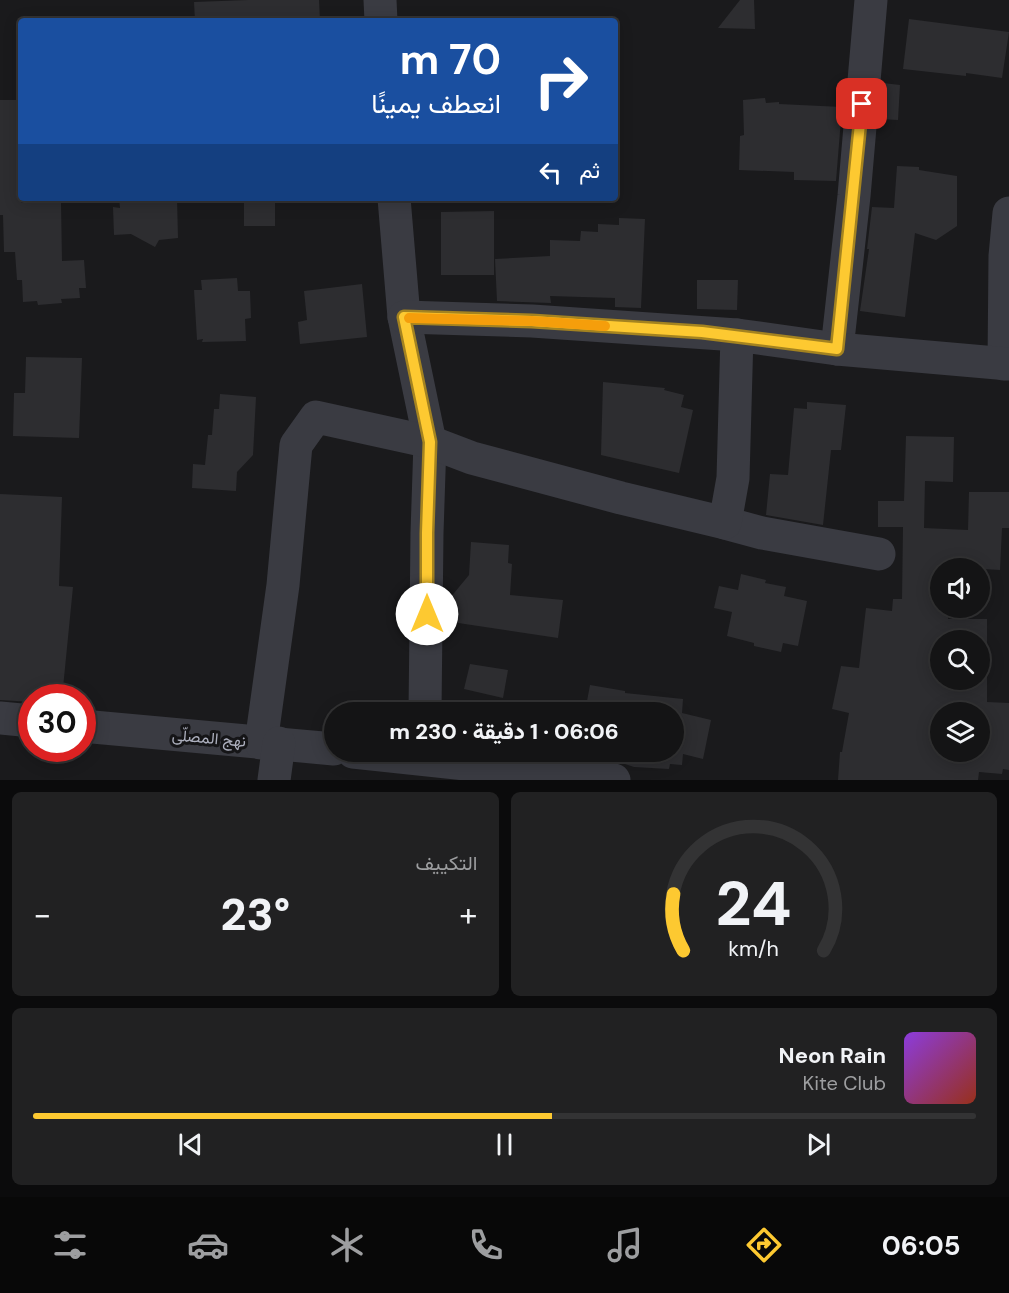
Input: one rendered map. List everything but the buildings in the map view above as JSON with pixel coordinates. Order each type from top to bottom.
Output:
[{"type":"street","points":[[380,0],[381,18]]},
{"type":"street","points":[[837,349],[854,196],[871,0]]},
{"type":"street","points":[[394,201],[404,317],[430,442],[425,702]]},
{"type":"street","points":[[404,317],[532,321],[737,335],[837,349],[1007,364],[1005,256],[1009,213]]},
{"type":"street","points":[[725,523],[733,478],[737,335]]},
{"type":"street","points":[[274,780],[270,743],[296,445],[316,417],[430,442],[472,458],[762,533],[879,554]]},
{"type":"street","points":[[0,718],[18,720]]},
{"type":"street","name":"نهج المصلّى","points":[[96,727],[324,749]]},
{"type":"street","points":[[473,762],[614,780]]},
{"type":"slow traffic","points":[[409,318],[532,321],[605,326]]},
{"type":"route","points":[[427,614],[430,442],[404,317],[532,321],[702,332],[837,349],[862,104]]}]
